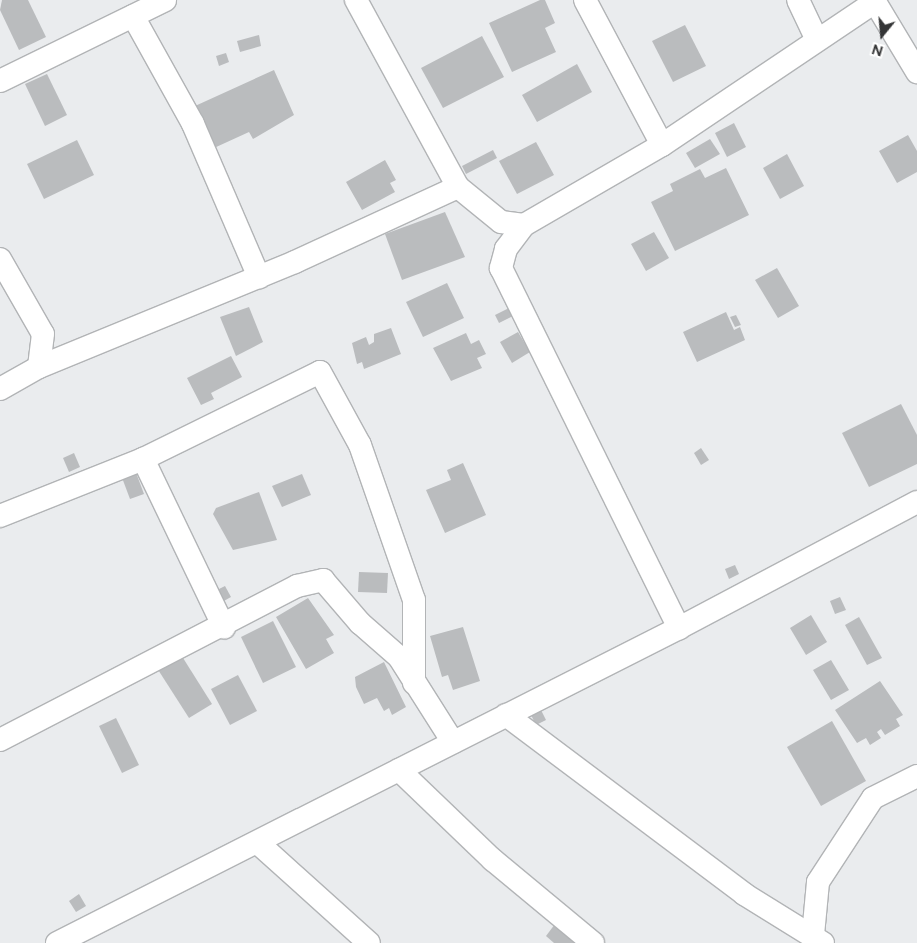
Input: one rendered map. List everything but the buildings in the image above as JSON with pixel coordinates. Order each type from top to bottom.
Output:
[{"type":"street","points":[[0,81],[165,0]]},
{"type":"street","points":[[356,0],[458,187],[485,213],[501,222],[524,225]]},
{"type":"street","points":[[586,0],[662,145]]},
{"type":"street","points":[[798,0],[817,40]]},
{"type":"street","points":[[679,628],[501,268],[506,249],[524,225],[662,145],[876,1],[917,72]]},
{"type":"street","points":[[133,16],[193,124],[259,277]]},
{"type":"street","points":[[0,389],[39,367],[259,277],[458,187]]},
{"type":"street","points":[[0,259],[43,334],[39,367]]},
{"type":"street","points":[[0,516],[143,459],[320,372],[360,445],[414,600],[414,683]]},
{"type":"street","points":[[143,459],[224,627]]},
{"type":"street","points":[[57,943],[258,843],[679,628],[917,502]]},
{"type":"street","points":[[0,740],[190,640],[224,627],[297,586],[323,580],[360,623],[399,658],[453,742]]},
{"type":"street","points":[[506,715],[744,894],[818,939]]},
{"type":"street","points":[[399,770],[493,860],[593,943]]},
{"type":"street","points":[[818,939],[818,882],[873,798],[917,776]]},
{"type":"street","points":[[258,843],[369,943]]}]
